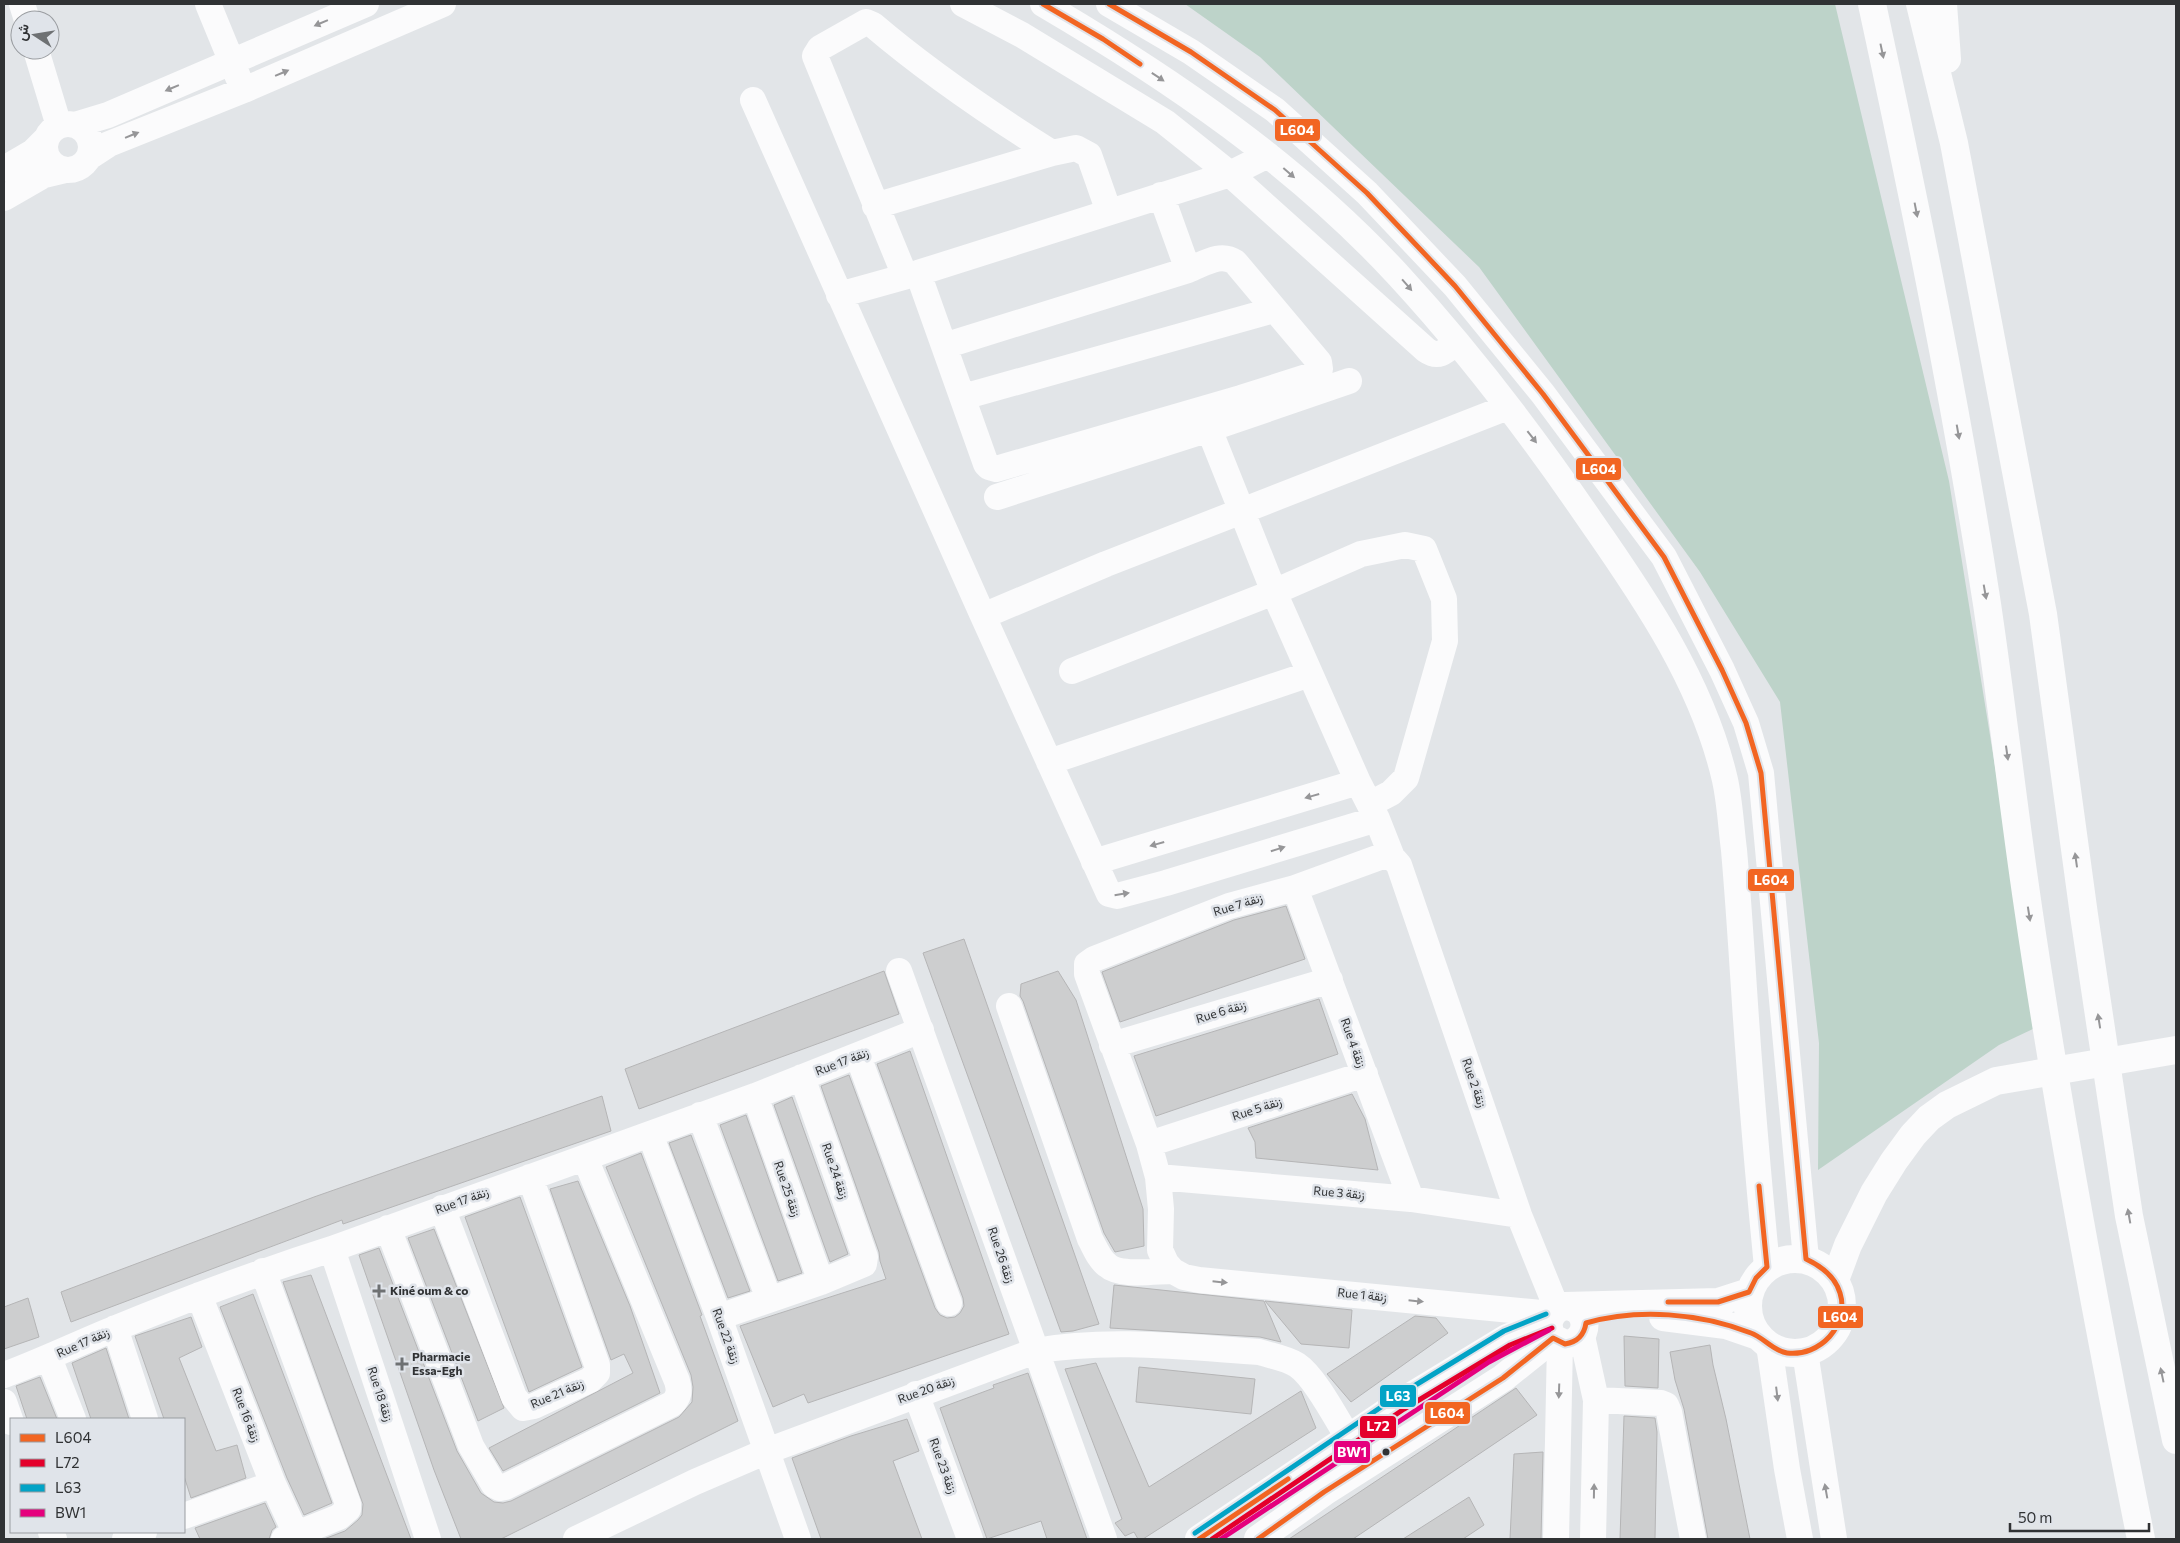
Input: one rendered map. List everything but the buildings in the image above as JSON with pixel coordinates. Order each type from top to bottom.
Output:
[{"type":"main road","points":[[1872,4],[1908,171],[1950,384],[1987,604],[2028,908],[2066,1144],[2104,1356],[2141,1539]]},
{"type":"main road","points":[[1920,4],[1954,143],[2043,614],[2084,915],[2129,1216],[2176,1440]]},
{"type":"main road","points":[[1943,4],[1954,143]]},
{"type":"main road","points":[[1835,1280],[1848,1245],[1874,1193],[1913,1136],[1929,1118],[1947,1104],[1996,1081],[2176,1050]]},
{"type":"main road","points":[[1199,1539],[1400,1403],[1507,1338],[1563,1324],[1620,1315],[1662,1317],[1726,1324],[1786,1353],[1805,1352],[1827,1341],[1837,1328],[1842,1312],[1841,1295],[1835,1280],[1818,1264],[1806,1259],[1792,1258],[1779,1261],[1767,1267],[1756,1278],[1749,1292],[1747,1308],[1750,1323],[1764,1341]]},
{"type":"main road","points":[[1258,1539],[1324,1492],[1503,1378],[1563,1324],[1718,1302],[1749,1292]]},
{"type":"street","points":[[208,4],[244,90]]},
{"type":"street","points":[[4,169],[33,152],[60,130],[100,118],[366,4]]},
{"type":"street","points":[[4,198],[44,175],[79,167],[89,157],[109,144],[244,90],[443,4]]},
{"type":"street","points":[[963,4],[1022,35],[1165,122],[1230,174],[1426,350],[1432,354],[1443,354],[1456,342]]},
{"type":"street","points":[[1043,4],[1103,39],[1234,129],[1268,155],[1327,206],[1385,262],[1456,342],[1548,459],[1663,631],[1692,688],[1720,763],[1730,812],[1738,890],[1747,1033],[1767,1267]]},
{"type":"street","points":[[1109,4],[1191,52],[1275,110],[1388,214],[1455,286],[1502,342],[1664,557],[1737,702],[1754,746],[1761,773],[1806,1259]]},
{"type":"street","points":[[944,346],[1188,270],[1221,257],[1229,258],[1235,262],[1319,362],[1320,369],[1317,373],[1241,398],[996,469],[989,467],[986,464],[944,346],[876,206],[815,56],[820,48],[866,22],[873,25],[964,97],[1052,153]]},
{"type":"street","points":[[39,60],[60,130]]},
{"type":"street","points":[[753,100],[838,295],[1109,894],[1117,896],[1166,883],[1391,793],[1406,778],[1445,641],[1444,599],[1424,550],[1405,544],[1361,554],[1274,592],[1072,671]]},
{"type":"street","points":[[60,130],[87,135],[90,149],[89,157]]},
{"type":"street","points":[[60,130],[44,147],[50,163],[65,170]]},
{"type":"street","points":[[876,206],[1052,153],[1076,148],[1089,155],[1109,212]]},
{"type":"street","points":[[838,295],[911,275],[1230,174],[1268,155]]},
{"type":"street","points":[[1161,195],[1188,270]]},
{"type":"street","points":[[963,397],[1274,310]]},
{"type":"street","points":[[997,497],[1209,429],[1349,381]]},
{"type":"street","points":[[983,616],[1106,564],[1508,407]]},
{"type":"street","name":"Rue 2 زنقة","points":[[1209,429],[1274,592],[1369,802],[1392,858],[1399,865],[1519,1214],[1563,1324]]},
{"type":"street","points":[[1049,762],[1310,674]]},
{"type":"street","points":[[1094,862],[1369,802]]},
{"type":"street","name":"Rue 7 زنقة","points":[[1112,1045],[1087,974],[1087,964],[1094,959],[1229,906],[1295,888],[1380,857],[1392,858]]},
{"type":"street","name":"Rue 4 زنقة","points":[[1295,888],[1411,1200]]},
{"type":"street","name":"Rue 26 زنقة","points":[[899,970],[1104,1539]]},
{"type":"street","name":"Rue 6 زنقة","points":[[1112,1045],[1330,980]]},
{"type":"street","points":[[1009,1006],[1090,1239],[1100,1258],[1107,1265],[1123,1272],[1173,1271]]},
{"type":"street","name":"Rue 17 زنقة","points":[[4,1375],[199,1295],[263,1271],[332,1249],[755,1096],[921,1030]]},
{"type":"street","points":[[1112,1045],[1149,1144],[1158,1178],[1161,1209],[1160,1250],[1166,1263],[1173,1271]]},
{"type":"street","points":[[858,1056],[949,1303]]},
{"type":"street","name":"Rue 5 زنقة","points":[[1149,1144],[1365,1074]]},
{"type":"street","name":"Rue 24 زنقة","points":[[802,1077],[865,1257],[864,1264],[821,1282]]},
{"type":"street","name":"Rue 25 زنقة","points":[[755,1096],[821,1282]]},
{"type":"street","points":[[700,1115],[769,1299]]},
{"type":"street","name":"Rue 22 زنقة","points":[[650,1134],[719,1317],[798,1539]]},
{"type":"street","points":[[388,1228],[471,1446],[494,1485],[500,1488],[505,1487],[672,1404],[678,1398],[679,1389],[677,1381],[585,1158]]},
{"type":"street","name":"Rue 21 زنقة","points":[[442,1208],[514,1397],[523,1408],[534,1406],[590,1380],[597,1373],[597,1365],[530,1176]]},
{"type":"street","name":"Rue 3 زنقة","points":[[1158,1178],[1411,1200],[1519,1214]]},
{"type":"street","name":"Rue 18 زنقة","points":[[332,1249],[428,1539]]},
{"type":"street","points":[[263,1271],[348,1504],[348,1509],[340,1517],[290,1537]]},
{"type":"street","name":"Rue 1 زنقة","points":[[1173,1271],[1184,1277],[1199,1280],[1563,1324]]},
{"type":"street","points":[[719,1317],[821,1282]]},
{"type":"street","name":"Rue 16 زنقة","points":[[199,1295],[273,1484],[290,1537]]},
{"type":"street","points":[[1563,1324],[1596,1400],[1593,1539]]},
{"type":"street","points":[[1556,1539],[1563,1324]]},
{"type":"street","points":[[115,1328],[146,1418]]},
{"type":"street","points":[[1764,1341],[1775,1381],[1787,1468],[1800,1539]]},
{"type":"street","name":"Rue 20 زنقة","points":[[576,1539],[695,1482],[767,1451],[1035,1351],[1093,1344],[1132,1344],[1259,1352],[1296,1364],[1313,1382],[1349,1439]]},
{"type":"street","points":[[1805,1352],[1834,1539]]},
{"type":"street","points":[[49,1358],[73,1418]]},
{"type":"street","name":"Rue 23 زنقة","points":[[916,1394],[970,1539]]},
{"type":"street","points":[[1596,1400],[1661,1403],[1666,1405],[1669,1412],[1693,1539]]},
{"type":"street","points":[[4,1402],[10,1419]]},
{"type":"street","points":[[185,1516],[273,1484]]},
{"type":"street","points":[[123,1539],[141,1533]]},
{"type":"green space","points":[[1185,4],[1835,4],[1949,481],[2037,1027],[1999,1045],[1818,1170],[1819,1043],[1780,702],[1700,572],[1479,267],[1260,57]]},
{"type":"transit line","name":"L604","points":[[1043,4],[1103,39],[1140,64]]},
{"type":"transit line","name":"L604","points":[[1109,4],[1191,52],[1275,110],[1367,193],[1455,286],[1543,394],[1664,557],[1722,670],[1746,723],[1761,773],[1806,1259],[1822,1268],[1835,1282],[1840,1293],[1842,1305],[1841,1316],[1830,1336],[1811,1350],[1799,1353],[1782,1352],[1751,1333],[1731,1326],[1690,1317],[1648,1314],[1627,1315],[1586,1323],[1582,1335],[1573,1342],[1565,1344],[1553,1338],[1503,1378],[1324,1492],[1258,1539]]},
{"type":"transit line","name":"L604","points":[[1668,1302],[1718,1302],[1749,1292],[1756,1278],[1767,1267],[1759,1186]]},
{"type":"transit line","name":"L63","points":[[1195,1533],[1396,1397],[1504,1331],[1546,1314]]},
{"type":"transit line","name":"L72","points":[[1212,1539],[1404,1409],[1510,1345],[1552,1328]]},
{"type":"transit line","name":"BW1","points":[[1221,1539],[1489,1362],[1549,1330]]},
{"type":"transit line","name":"L604","points":[[1199,1539],[1288,1479]]},
{"type":"place","name":"Kiné oum & co","points":[[379,1291]]},
{"type":"place","name":"Pharmacie Essa-Egh","points":[[402,1364]]}]
